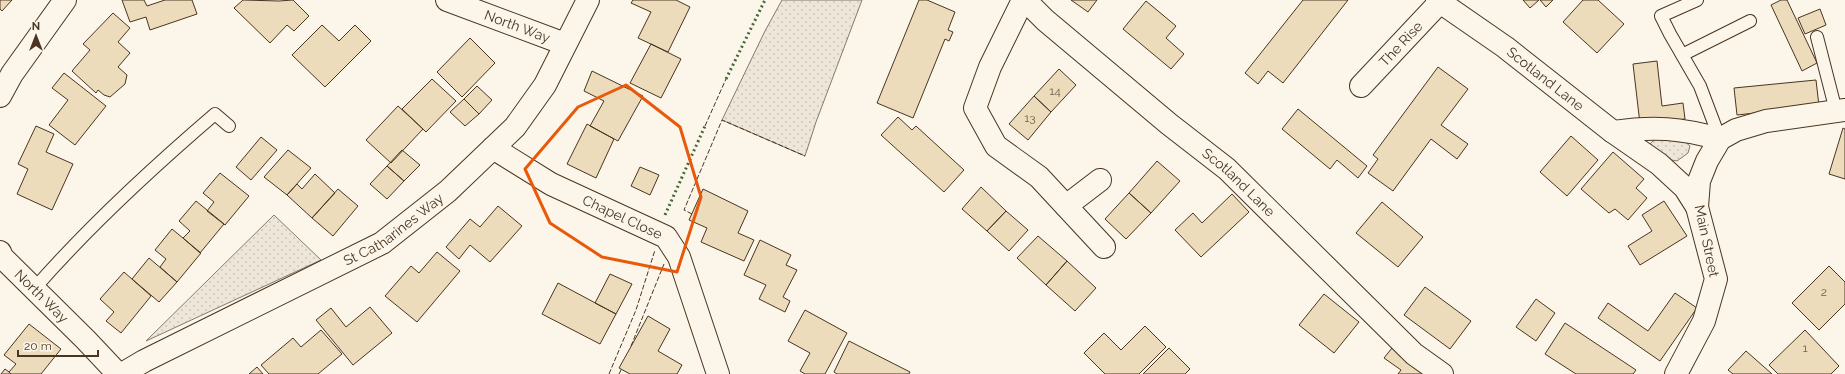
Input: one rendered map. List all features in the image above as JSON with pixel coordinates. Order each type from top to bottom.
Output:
[{"type":"street","points":[[0,96],[12,74],[65,0]]},
{"type":"street","name":"North Way","points":[[447,0],[565,44]]},
{"type":"street","name":"St Catharines Way","points":[[122,374],[159,354],[382,243],[448,191],[515,127],[545,85],[588,0]]},
{"type":"street","points":[[1024,0],[990,67],[975,108],[996,146],[1039,177],[1104,247]]},
{"type":"street","name":"Scotland Lane","points":[[1024,0],[1045,20],[1170,124],[1227,169],[1414,354],[1442,374]]},
{"type":"street","name":"Scotland Lane","points":[[1439,1],[1505,47],[1613,132],[1659,164],[1685,188],[1697,207]]},
{"type":"street","name":"The Rise","points":[[1361,86],[1439,1]]},
{"type":"street","points":[[1613,132],[1656,127],[1681,130],[1720,138],[1736,130],[1766,121],[1841,111]]},
{"type":"street","name":"Main Street","points":[[1676,374],[1704,321],[1716,279],[1697,207],[1699,181],[1707,161],[1720,138]]},
{"type":"street","name":"Chapel Close","points":[[493,148],[551,184],[666,237],[679,257],[718,374]]},
{"type":"street","points":[[1066,206],[1100,180]]},
{"type":"street","name":"North Way","points":[[0,252],[2,256],[118,374]]},
{"type":"lane","points":[[1697,0],[1662,16],[1700,86],[1720,138]]},
{"type":"lane","points":[[1682,54],[1750,21]]},
{"type":"lane","points":[[1817,37],[1841,111]]},
{"type":"lane","points":[[34,289],[57,262],[104,215],[215,114],[229,126]]},
{"type":"highlighted area","points":[[626,85],[680,127],[701,197],[677,272],[602,257],[550,223],[525,169],[578,107]]},
{"type":"shaded area","points":[[782,0],[862,0],[816,122],[805,156],[722,120],[765,31]]},
{"type":"shaded area","points":[[1656,138],[1683,140],[1690,146],[1688,153],[1677,161],[1661,158],[1650,144]]},
{"type":"shaded area","points":[[274,215],[321,260],[146,341]]},
{"type":"building","points":[[0,0],[12,0],[2,11],[0,9]]},
{"type":"building","points":[[122,0],[144,0],[147,6],[165,0],[192,0],[197,14],[150,30],[146,17],[130,22]]},
{"type":"building","points":[[243,0],[293,0],[309,16],[294,31],[287,25],[270,43],[234,8]]},
{"type":"building","points":[[633,0],[676,0],[690,7],[668,52],[638,38],[651,12],[631,3]]},
{"type":"building","points":[[919,0],[927,0],[955,12],[948,30],[953,32],[949,41],[945,39],[913,118],[877,103]]},
{"type":"building","points":[[1071,0],[1097,0],[1088,12]]},
{"type":"building","points":[[1303,0],[1348,0],[1283,83],[1268,71],[1258,84],[1245,73]]},
{"type":"building","points":[[1523,0],[1539,0],[1530,8]]},
{"type":"building","points":[[1540,0],[1553,0],[1546,7]]},
{"type":"building","points":[[1583,0],[1598,0],[1624,24],[1597,53],[1563,22]]},
{"type":"building","points":[[1781,0],[1787,0],[1817,63],[1802,71],[1771,5]]},
{"type":"building","points":[[1146,1],[1176,26],[1166,38],[1184,54],[1171,69],[1123,29]]},
{"type":"building","points":[[1820,9],[1826,25],[1805,34],[1798,18]]},
{"type":"building","points":[[113,13],[130,28],[118,42],[130,53],[118,67],[127,75],[125,84],[110,97],[104,95],[98,90],[96,93],[72,71],[90,50],[83,44]]},
{"type":"building","points":[[322,25],[339,41],[355,25],[371,41],[325,87],[292,55]]},
{"type":"building","points":[[470,38],[495,63],[462,97],[437,72]]},
{"type":"building","points":[[651,44],[681,59],[661,98],[630,83]]},
{"type":"building","points":[[1657,61],[1662,106],[1683,103],[1685,119],[1640,124],[1633,64]]},
{"type":"building","points":[[1438,67],[1468,89],[1441,125],[1468,144],[1457,159],[1431,139],[1393,191],[1368,173],[1378,159],[1373,155]]},
{"type":"building","points":[[1059,69],[1076,85],[1051,112],[1034,96]]},
{"type":"building","points":[[592,71],[643,96],[618,141],[590,126],[604,101],[584,91]]},
{"type":"building","points":[[64,73],[106,106],[75,145],[49,125],[68,100],[52,88]]},
{"type":"building","points":[[432,79],[456,101],[426,132],[402,109]]},
{"type":"building","points":[[1816,80],[1819,106],[1737,115],[1734,88]]},
{"type":"building","points":[[477,86],[492,100],[479,114],[464,99]]},
{"type":"building","points":[[1034,96],[1051,112],[1028,140],[1009,124]]},
{"type":"building","points":[[464,99],[479,114],[465,126],[450,112]]},
{"type":"building","points":[[398,106],[423,129],[391,163],[366,140]]},
{"type":"building","points":[[1298,109],[1367,166],[1358,178],[1337,160],[1330,169],[1282,129]]},
{"type":"building","points":[[898,117],[912,130],[916,126],[964,170],[944,192],[881,135]]},
{"type":"building","points":[[587,124],[614,139],[596,178],[567,164]]},
{"type":"building","points":[[36,126],[54,134],[46,152],[73,164],[52,210],[17,194],[28,169],[18,164]]},
{"type":"building","points":[[1843,128],[1845,129],[1845,179],[1829,174]]},
{"type":"building","points":[[1571,136],[1598,160],[1567,196],[1540,172]]},
{"type":"building","points":[[261,137],[277,150],[251,180],[236,167]]},
{"type":"building","points":[[288,150],[311,168],[287,195],[264,177]]},
{"type":"building","points":[[402,150],[420,165],[404,181],[387,166]]},
{"type":"building","points":[[1613,152],[1644,179],[1636,188],[1647,198],[1628,220],[1615,209],[1609,213],[1581,189]]},
{"type":"building","points":[[1157,161],[1180,181],[1151,213],[1129,193]]},
{"type":"building","points":[[387,166],[404,181],[387,199],[370,184]]},
{"type":"building","points":[[640,167],[659,175],[650,195],[631,186]]},
{"type":"building","points":[[220,173],[249,196],[225,225],[207,211],[214,202],[203,193]]},
{"type":"building","points":[[315,174],[335,193],[312,218],[287,195],[297,184],[302,189]]},
{"type":"building","points":[[981,187],[1006,211],[987,231],[962,209]]},
{"type":"building","points":[[338,189],[358,206],[333,236],[312,218]]},
{"type":"building","points":[[703,189],[748,211],[738,233],[754,240],[744,261],[701,242],[707,228],[689,220]]},
{"type":"building","points":[[1129,193],[1151,213],[1126,239],[1105,219]]},
{"type":"building","points":[[1232,194],[1249,212],[1201,257],[1175,230],[1193,213],[1202,223]]},
{"type":"building","points":[[196,201],[224,224],[200,253],[183,238],[190,231],[179,221]]},
{"type":"building","points":[[1664,201],[1687,236],[1640,265],[1628,246],[1652,231],[1642,215]]},
{"type":"building","points":[[1382,202],[1423,237],[1398,267],[1356,233]]},
{"type":"building","points":[[498,206],[522,226],[490,262],[470,245],[459,259],[446,247],[470,219],[480,227]]},
{"type":"building","points":[[1006,211],[1028,230],[1009,251],[987,231]]},
{"type":"building","points":[[172,229],[201,253],[177,282],[160,267],[166,259],[155,250]]},
{"type":"building","points":[[1038,236],[1067,261],[1046,285],[1017,258]]},
{"type":"building","points":[[760,240],[791,255],[786,265],[797,270],[783,297],[790,301],[785,312],[759,299],[766,285],[744,275]]},
{"type":"building","points":[[437,252],[460,271],[417,322],[385,296],[411,266],[419,273]]},
{"type":"building","points":[[149,258],[177,282],[159,302],[132,279]]},
{"type":"building","points":[[1067,261],[1096,288],[1075,311],[1046,285]]},
{"type":"building","points":[[1829,266],[1845,282],[1845,304],[1819,330],[1792,303]]},
{"type":"building","points":[[124,272],[151,296],[121,333],[106,321],[114,312],[100,299]]},
{"type":"building","points":[[610,274],[632,284],[616,314],[595,303]]},
{"type":"building","points":[[558,283],[616,314],[600,344],[542,314]]},
{"type":"building","points":[[1425,287],[1471,321],[1450,349],[1404,315]]},
{"type":"building","points":[[1675,293],[1697,308],[1660,361],[1598,318],[1608,303],[1648,331]]},
{"type":"building","points":[[1324,294],[1359,322],[1334,353],[1299,325]]},
{"type":"building","points":[[1536,299],[1555,313],[1536,341],[1516,327]]},
{"type":"building","points":[[370,307],[392,333],[353,365],[316,320],[331,308],[346,327]]},
{"type":"building","points":[[805,310],[847,333],[825,374],[805,374],[800,371],[810,353],[788,341]]},
{"type":"building","points":[[648,316],[670,329],[658,351],[682,365],[677,374],[630,374],[619,368]]},
{"type":"building","points":[[1565,323],[1636,370],[1633,374],[1576,374],[1545,354]]},
{"type":"building","points":[[29,324],[61,349],[41,374],[11,374],[9,372],[16,364],[4,355]]},
{"type":"building","points":[[1145,326],[1166,347],[1139,374],[1105,374],[1084,353],[1104,333],[1121,350]]},
{"type":"building","points":[[321,330],[342,354],[318,374],[269,374],[261,365],[293,338],[301,347]]},
{"type":"building","points":[[1805,330],[1839,366],[1831,374],[1778,374],[1769,365]]},
{"type":"building","points":[[849,341],[910,372],[909,374],[837,374],[834,372]]},
{"type":"building","points":[[1169,348],[1190,369],[1185,374],[1143,374]]},
{"type":"building","points":[[1392,348],[1428,374],[1398,374],[1401,370],[1384,358]]},
{"type":"building","points":[[1746,351],[1772,374],[1733,374],[1728,370]]},
{"type":"building","points":[[257,367],[263,374],[249,374]]},
{"type":"building","points":[[5,369],[9,372],[11,374],[1,374]]},
{"type":"hedge","points":[[726,79],[765,0]]},
{"type":"hedge","points":[[665,215],[705,126]]},
{"type":"fence","points":[[705,126],[726,79]]},
{"type":"fence","points":[[692,214],[684,210],[722,120],[805,156]]},
{"type":"fence","points":[[609,374],[636,310],[655,250]]},
{"type":"fence","points":[[631,346],[664,264]]},
{"type":"fence","points":[[619,374],[622,368]]}]
